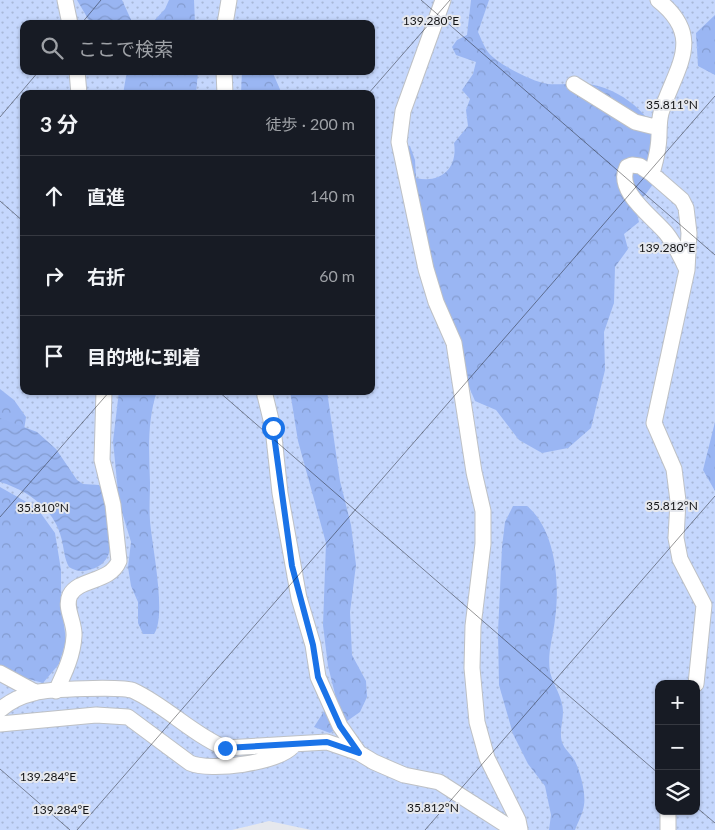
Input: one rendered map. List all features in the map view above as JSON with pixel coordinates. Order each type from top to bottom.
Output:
[{"type":"lane","points":[[65,0],[69,20]]},
{"type":"lane","points":[[226,20],[229,0]]},
{"type":"lane","points":[[443,0],[417,67],[403,111],[399,142],[426,269],[436,302],[454,342],[474,472],[483,511],[483,544],[473,626],[472,668],[477,722],[487,758],[518,820],[520,830]]},
{"type":"lane","points":[[652,174],[658,147],[661,114],[682,62],[684,44],[683,34],[677,17],[658,0]]},
{"type":"lane","points":[[77,75],[79,90]]},
{"type":"lane","points":[[224,75],[225,90]]},
{"type":"lane","points":[[574,84],[636,122],[659,128]]},
{"type":"lane","points":[[687,270],[666,233],[628,189],[624,176],[627,167],[632,164],[640,166],[652,174],[682,200],[686,208],[688,233],[687,270],[654,423],[674,469],[678,501],[676,538],[680,559],[704,605],[696,680]]},
{"type":"lane","points":[[56,691],[73,648],[73,619],[68,608],[71,593],[78,587],[110,573],[119,561],[113,504],[102,460],[104,395]]},
{"type":"lane","points":[[265,395],[278,462],[280,493],[292,566],[313,645],[318,677],[340,726],[359,753]]},
{"type":"lane","points":[[0,673],[35,692]]},
{"type":"lane","points":[[0,710],[11,702],[35,692],[127,688],[164,708],[215,744],[225,748],[235,749],[327,742],[359,753],[388,769],[439,782],[514,830]]},
{"type":"lane","points":[[0,724],[96,715],[128,717],[190,762],[201,765],[236,765],[266,760],[291,749],[296,744]]},
{"type":"lane","points":[[668,815],[668,830]]},
{"type":"shaded area","points":[[0,0],[715,0],[715,830],[311,830],[269,821],[232,830],[0,830]]},
{"type":"green space","points":[[169,0],[194,0],[195,20],[155,20],[165,9]]},
{"type":"green space","points":[[471,0],[489,0],[478,32],[487,50],[499,62],[541,83],[589,84],[607,89],[619,95],[631,102],[650,123],[657,135],[661,148],[661,162],[658,175],[635,207],[639,222],[624,234],[628,249],[615,267],[614,303],[604,332],[605,370],[591,428],[568,448],[542,453],[519,440],[496,410],[475,401],[416,261],[424,245],[409,226],[397,154],[403,144],[410,146],[415,160],[416,178],[433,179],[446,172],[450,167],[455,152],[454,143],[468,126],[466,110],[470,99],[462,90],[473,74],[476,62],[456,55],[452,47],[457,40],[467,35]]},
{"type":"green space","points":[[715,15],[715,75],[698,66],[696,33]]},
{"type":"green space","points":[[126,75],[198,75],[196,90],[124,90]]},
{"type":"green space","points":[[242,75],[274,75],[280,90],[241,90]]},
{"type":"green space","points":[[0,389],[14,400],[26,417],[24,430],[0,429]]},
{"type":"green space","points":[[119,395],[156,395],[150,425],[149,448],[150,521],[159,597],[158,625],[154,634],[143,634],[138,623],[138,602],[131,586],[128,567],[131,542],[119,502],[113,441]]},
{"type":"green space","points":[[291,395],[328,395],[340,481],[351,525],[356,565],[350,612],[352,655],[366,681],[367,697],[360,712],[330,733],[314,727],[335,694],[328,666],[323,625],[326,543],[298,441]]},
{"type":"green space","points":[[715,422],[715,491],[703,470]]},
{"type":"green space","points":[[0,487],[37,508],[55,533],[61,570],[61,601],[66,641],[59,664],[43,683],[25,678],[0,666]]},
{"type":"green space","points":[[513,506],[527,506],[537,516],[550,543],[554,558],[557,590],[549,665],[551,677],[563,707],[562,742],[575,761],[583,788],[582,814],[575,830],[549,830],[551,815],[545,786],[528,764],[513,734],[499,685],[498,632],[502,547],[505,522]]},
{"type":"water","points":[[77,0],[122,0],[131,20],[89,20]]},
{"type":"water","points":[[0,418],[37,432],[56,449],[77,480],[83,484],[99,485],[102,489],[110,522],[111,546],[108,556],[102,564],[83,571],[77,571],[69,567],[57,527],[46,509],[20,490],[0,482]]},
{"type":"route","points":[[225,748],[235,749],[327,742],[359,753],[340,726],[318,677],[313,645],[292,566],[280,493],[273,428]]}]
